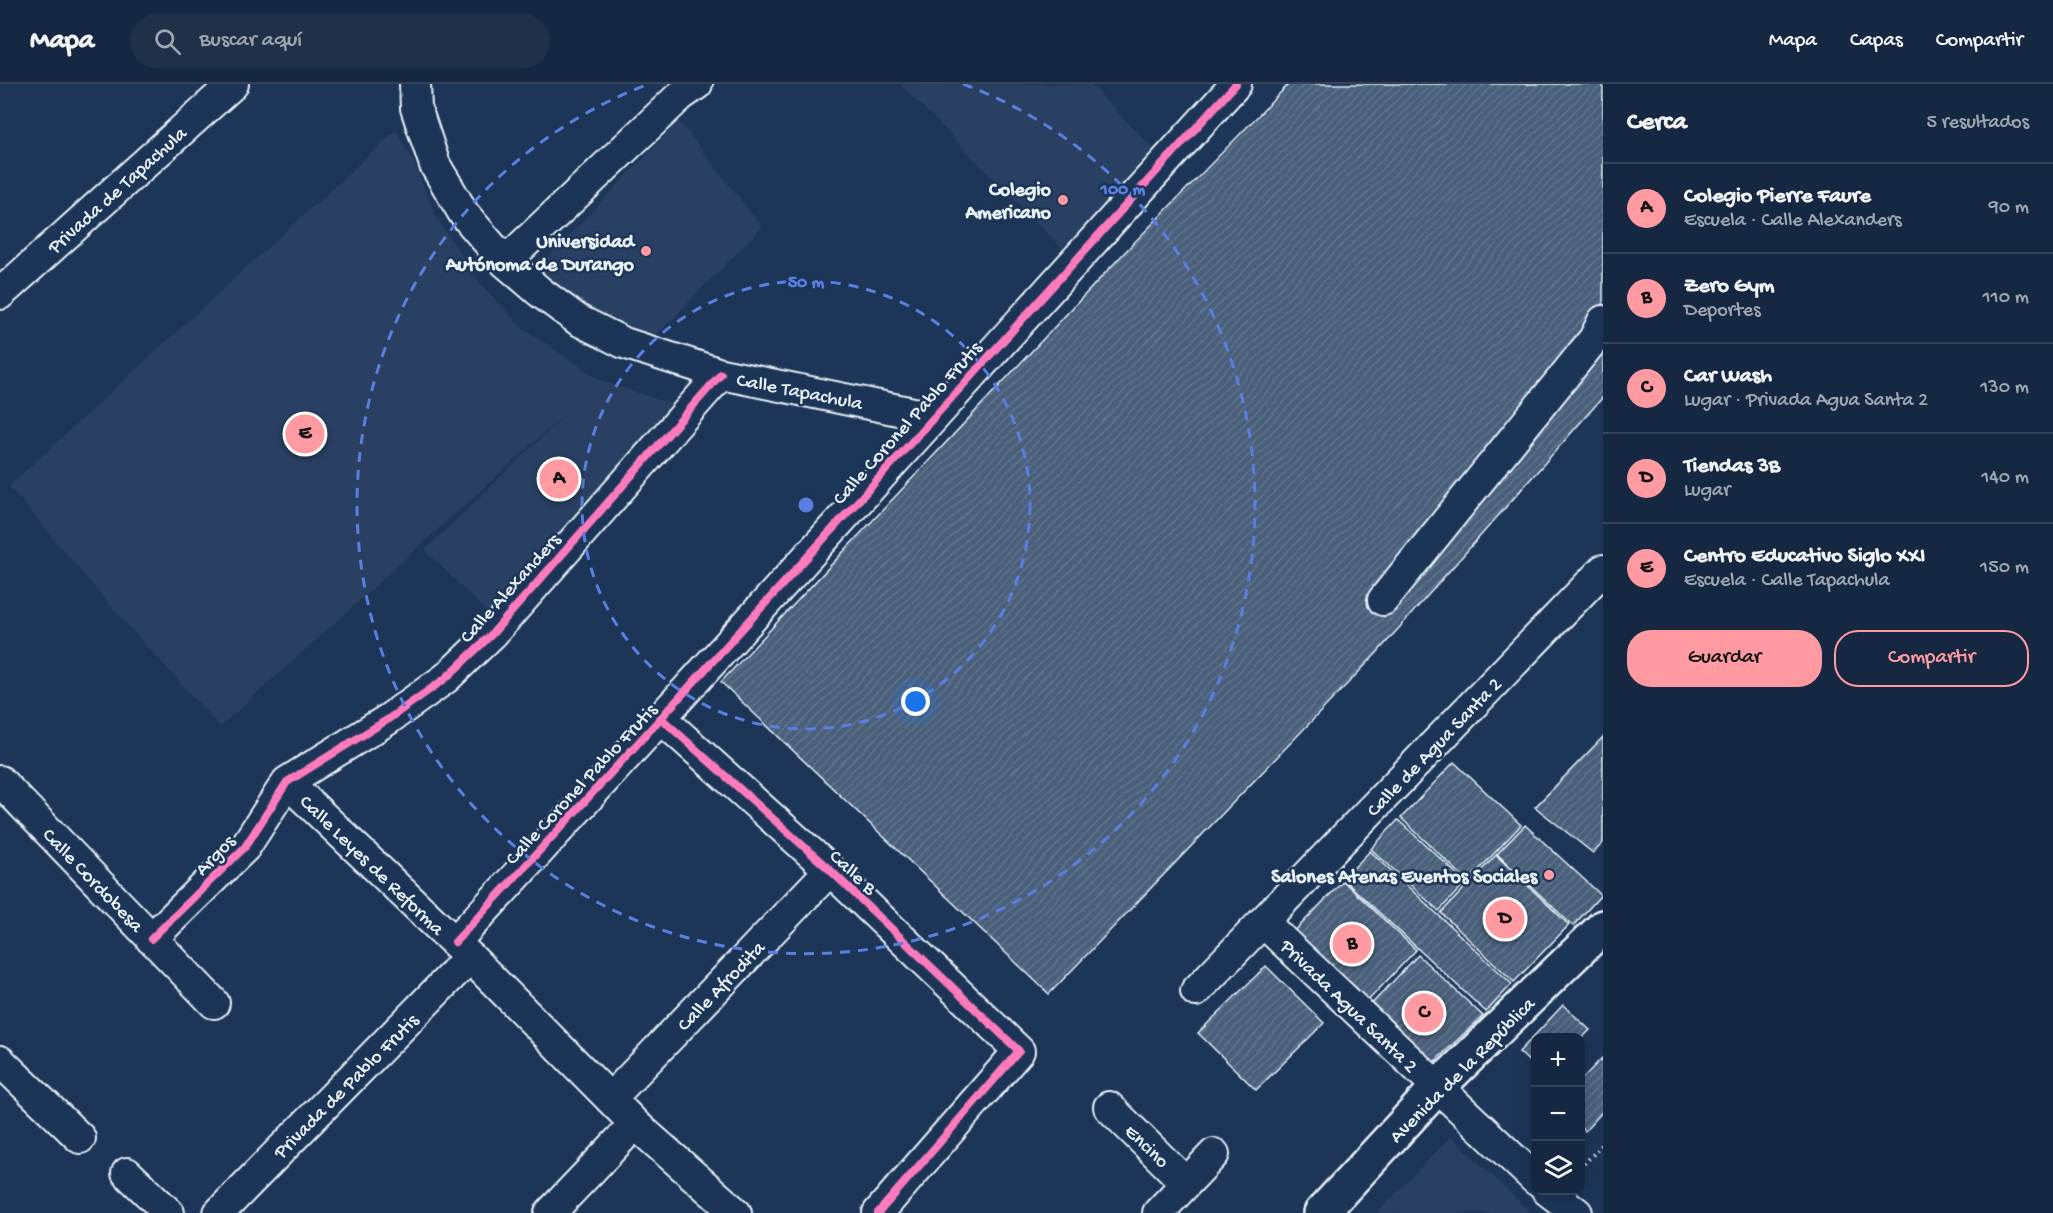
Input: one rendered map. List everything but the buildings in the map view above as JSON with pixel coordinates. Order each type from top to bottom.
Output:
[{"type":"main road","name":"Avenida de la República","points":[[1321,1213],[1437,1089],[1600,935]]},
{"type":"street","name":"Privada de Tapachula","points":[[0,294],[233,84]]},
{"type":"street","name":"Calle Tapachula","points":[[415,84],[416,108],[435,165],[464,214],[505,262],[578,320],[624,343],[721,374],[933,417]]},
{"type":"street","points":[[505,262],[680,96],[697,84]]},
{"type":"street","name":"Calle Coronel Pablo Frutis","points":[[463,950],[662,719],[1236,84]]},
{"type":"street","points":[[1383,600],[1594,339],[1603,321]]},
{"type":"street","name":"Calle Alexanders","points":[[287,783],[387,720],[446,678],[492,634],[721,374]]},
{"type":"street","name":"Calle de Agua Santa 2","points":[[1196,991],[1603,570]]},
{"type":"street","name":"Calle B","points":[[662,719],[830,870],[1019,1051],[878,1213]]},
{"type":"street","name":"Calle Cordobesa","points":[[0,781],[214,1003]]},
{"type":"street","name":"Argos","points":[[151,939],[245,848],[287,783]]},
{"type":"street","name":"Calle Leyes de Reforma","points":[[287,783],[463,950],[635,1124],[736,1213]]},
{"type":"street","name":"Calle Afrodita","points":[[610,1099],[830,870]]},
{"type":"street","name":"Privada Agua Santa 2","points":[[1263,922],[1437,1089],[1531,1174]]},
{"type":"street","name":"Privada de Pablo Frutis","points":[[219,1213],[463,950]]},
{"type":"street","points":[[0,1060],[80,1138]]},
{"type":"street","name":"Encino","points":[[1109,1107],[1186,1183]]},
{"type":"street","points":[[550,1213],[635,1124]]},
{"type":"street","points":[[1158,1213],[1214,1154]]},
{"type":"street","points":[[127,1173],[169,1213]]},
{"type":"street","points":[[1552,1195],[1577,1213]]},
{"type":"path","points":[[1585,1163],[1603,1143]]},
{"type":"shaded area","name":"Colegio Americano","points":[[900,84],[1090,84],[1158,153],[1062,248]]},
{"type":"shaded area","name":"Universidad Autónoma de Durango","points":[[679,121],[762,227],[650,342],[603,326],[530,276]]},
{"type":"shaded area","points":[[396,130],[414,163],[436,217],[480,283],[521,327],[602,381],[688,409],[489,614],[425,550],[574,406],[220,727],[106,601],[9,486]]},
{"type":"shaded area","points":[[1451,1136],[1531,1213],[1377,1213]]},
{"type":"cycle path","points":[[455,942],[749,622],[1236,84]]},
{"type":"cycle path","points":[[151,939],[245,847],[287,782],[387,720],[446,678],[492,634],[721,374]]},
{"type":"cycle path","points":[[662,719],[830,870],[1019,1051],[878,1213]]},
{"type":"place","name":"Colegio Americano","points":[[1063,200]]},
{"type":"place","name":"Universidad Autónoma de Durango","points":[[646,251]]},
{"type":"place","name":"Centro Educativo Siglo XXI","points":[[305,434]]},
{"type":"place","name":"Colegio Pierre Faure","points":[[559,479]]},
{"type":"place","name":"Salones Atenas Eventos Sociales","points":[[1549,875]]},
{"type":"place","name":"Tiendas 3B","points":[[1505,919]]},
{"type":"place","name":"Zero Gym","points":[[1352,944]]},
{"type":"place","name":"Car Wash","points":[[1424,1013]]}]
